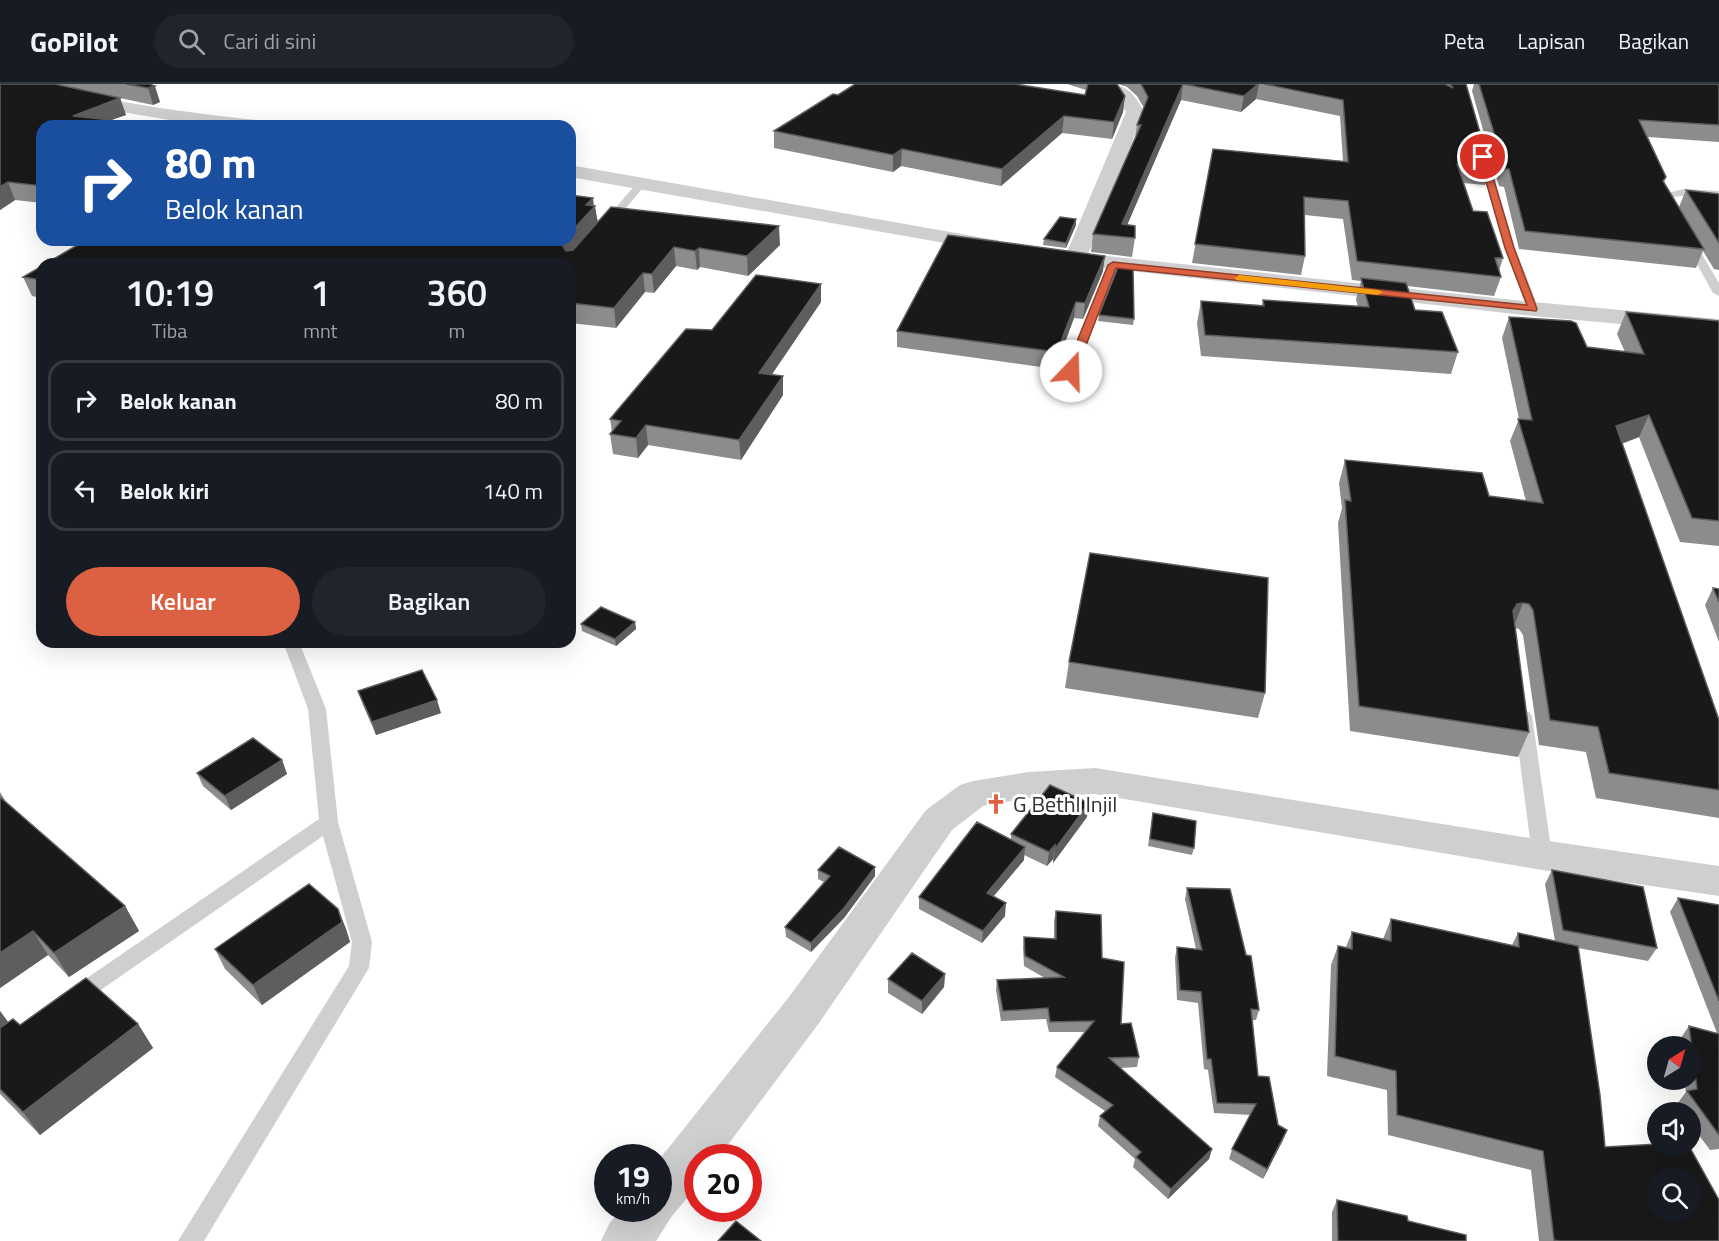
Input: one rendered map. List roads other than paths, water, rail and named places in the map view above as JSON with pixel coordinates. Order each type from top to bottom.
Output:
[{"type":"street","points":[[24,84],[128,108],[199,120]]},
{"type":"street","points":[[1075,260],[1135,112],[1129,99],[1116,88],[1104,84]]},
{"type":"street","points":[[576,172],[1013,249]]},
{"type":"street","points":[[1036,253],[1113,265],[1719,326]]},
{"type":"street","points":[[672,1181],[804,1010],[939,820],[973,794],[1028,785],[1095,781],[1542,855],[1719,881]]},
{"type":"street","points":[[626,1241],[641,1222]]},
{"type":"lane","points":[[1481,147],[1510,248],[1533,309]]},
{"type":"lane","points":[[596,237],[641,184]]},
{"type":"lane","points":[[1674,216],[1663,197],[1689,191],[1719,194]]},
{"type":"lane","points":[[1685,235],[1719,291]]},
{"type":"lane","points":[[1071,371],[1113,265]]},
{"type":"lane","points":[[190,1241],[359,968],[362,942],[328,822],[317,709],[293,648]]},
{"type":"lane","points":[[1520,693],[1542,855]]},
{"type":"lane","points":[[58,1008],[328,822]]},
{"type":"place","name":"G Bethl Injil","points":[[996,804]]}]
